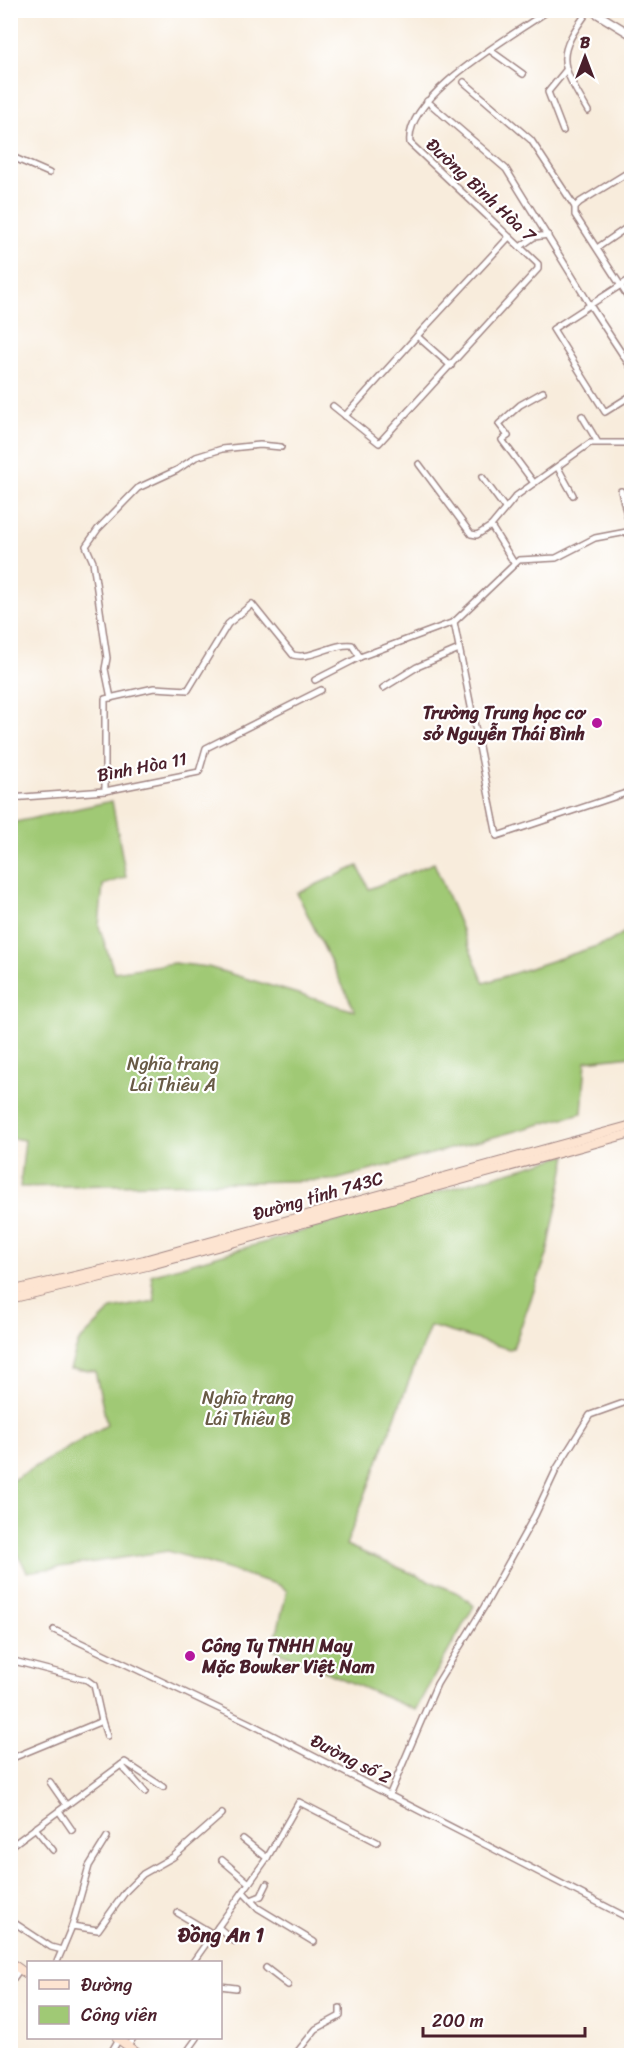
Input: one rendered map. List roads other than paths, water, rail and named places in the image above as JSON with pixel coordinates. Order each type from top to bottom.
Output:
[{"type":"main road","name":"Đường tỉnh 743C","points":[[435,1183],[632,1125]]},
{"type":"main road","name":"Đường tỉnh 743C","points":[[10,1299],[435,1183],[632,1133]]},
{"type":"main road","name":"Đường tỉnh 743C","points":[[10,1291],[81,1279]]},
{"type":"main road","points":[[10,1962],[27,1974]]},
{"type":"main road","points":[[119,2039],[141,2055]]},
{"type":"street","name":"Đường Bình Hòa 7","points":[[333,406],[379,443],[538,269],[537,264],[520,247],[410,143],[412,123],[447,81],[549,10]]},
{"type":"street","points":[[588,111],[566,70],[563,61],[565,48],[590,10],[628,33],[632,22]]},
{"type":"street","points":[[491,51],[523,74]]},
{"type":"street","points":[[563,131],[548,92],[566,70]]},
{"type":"street","points":[[464,82],[531,140],[575,207],[575,215],[632,303]]},
{"type":"street","points":[[428,101],[506,169],[632,369]]},
{"type":"street","points":[[10,156],[49,173]]},
{"type":"street","points":[[575,207],[632,170]]},
{"type":"street","points":[[597,248],[632,224]]},
{"type":"street","points":[[520,247],[536,237],[548,236]]},
{"type":"street","points":[[345,416],[509,237]]},
{"type":"street","points":[[632,278],[553,328],[605,412],[632,395]]},
{"type":"street","points":[[417,336],[451,366]]},
{"type":"street","points":[[534,483],[502,440],[508,436],[500,424],[520,405],[543,392]]},
{"type":"street","points":[[582,416],[597,441]]},
{"type":"street","points":[[419,464],[471,534],[477,535],[491,526],[505,508],[534,483],[558,468],[576,452],[597,441],[632,443]]},
{"type":"street","points":[[111,698],[105,669],[107,658],[93,565],[86,546],[92,537],[124,500],[138,488],[177,470],[196,458],[222,449],[260,445],[281,447]]},
{"type":"street","points":[[558,468],[573,495]]},
{"type":"street","points":[[482,477],[505,508]]},
{"type":"street","points":[[315,680],[360,657],[454,622],[519,560],[556,558],[595,538],[631,531],[621,491]]},
{"type":"street","points":[[491,526],[514,563]]},
{"type":"street","points":[[105,791],[105,699],[154,688],[188,690],[228,624],[252,604],[293,655],[302,657],[338,644],[352,645],[360,657]]},
{"type":"street","points":[[454,622],[497,836],[632,791]]},
{"type":"street","points":[[383,688],[417,667],[459,649]]},
{"type":"street","name":"Bình Hòa 11","points":[[10,798],[105,791],[199,772],[206,748],[321,690]]},
{"type":"street","points":[[389,1796],[436,1684],[484,1607],[535,1515],[557,1468],[590,1415],[632,1400]]},
{"type":"street","name":"Đường số 2","points":[[54,1630],[249,1723],[632,1920]]},
{"type":"street","points":[[10,1660],[87,1680],[94,1685],[107,1736]]},
{"type":"street","points":[[10,1759],[102,1721]]},
{"type":"street","points":[[10,1847],[125,1762],[163,1787]]},
{"type":"street","points":[[121,1765],[145,1792]]},
{"type":"street","points":[[50,1782],[66,1805]]},
{"type":"street","points":[[194,1961],[267,1858],[299,1802],[377,1842]]},
{"type":"street","points":[[59,1811],[72,1830]]},
{"type":"street","points":[[72,1926],[98,1930],[126,1891],[143,1874],[173,1857],[222,1814]]},
{"type":"street","points":[[35,1828],[53,1850]]},
{"type":"street","points":[[57,1961],[72,1926],[89,1866],[107,1837]]},
{"type":"street","points":[[243,1839],[267,1858]]},
{"type":"street","points":[[222,1860],[249,1883]]},
{"type":"street","points":[[250,1900],[261,1896],[267,1884]]},
{"type":"street","points":[[243,1892],[258,1908],[314,1942]]},
{"type":"street","points":[[178,1913],[213,1934]]},
{"type":"street","points":[[10,1920],[51,1947],[62,1950]]},
{"type":"street","points":[[218,1927],[234,1941]]},
{"type":"street","points":[[266,1968],[288,1985]]},
{"type":"street","points":[[10,1983],[20,1969]]},
{"type":"street","points":[[222,1986],[236,1988]]},
{"type":"street","points":[[294,2055],[315,2029],[340,2016],[340,2008]]},
{"type":"street","points":[[109,2055],[117,2039]]},
{"type":"street","points":[[128,2046],[132,2039]]},
{"type":"street","points":[[184,2055],[196,2039]]},
{"type":"street","points":[[10,2046],[24,2055]]},
{"type":"waterway","points":[[10,1605],[14,1603]]},
{"type":"place","name":"Trường Trung học cơ sở Nguyễn Thái Bình","points":[[597,723]]},
{"type":"place","name":"Công Ty TNHH May Mặc Bowker Việt Nam","points":[[190,1656]]},
{"type":"district","name":"Đồng An 1","points":[[221,1935]]},
{"type":"park label","name":"Nghĩa trang Lái Thiêu A","points":[[173,1074]]},
{"type":"park label","name":"Nghĩa trang Lái Thiêu B","points":[[248,1408]]}]
